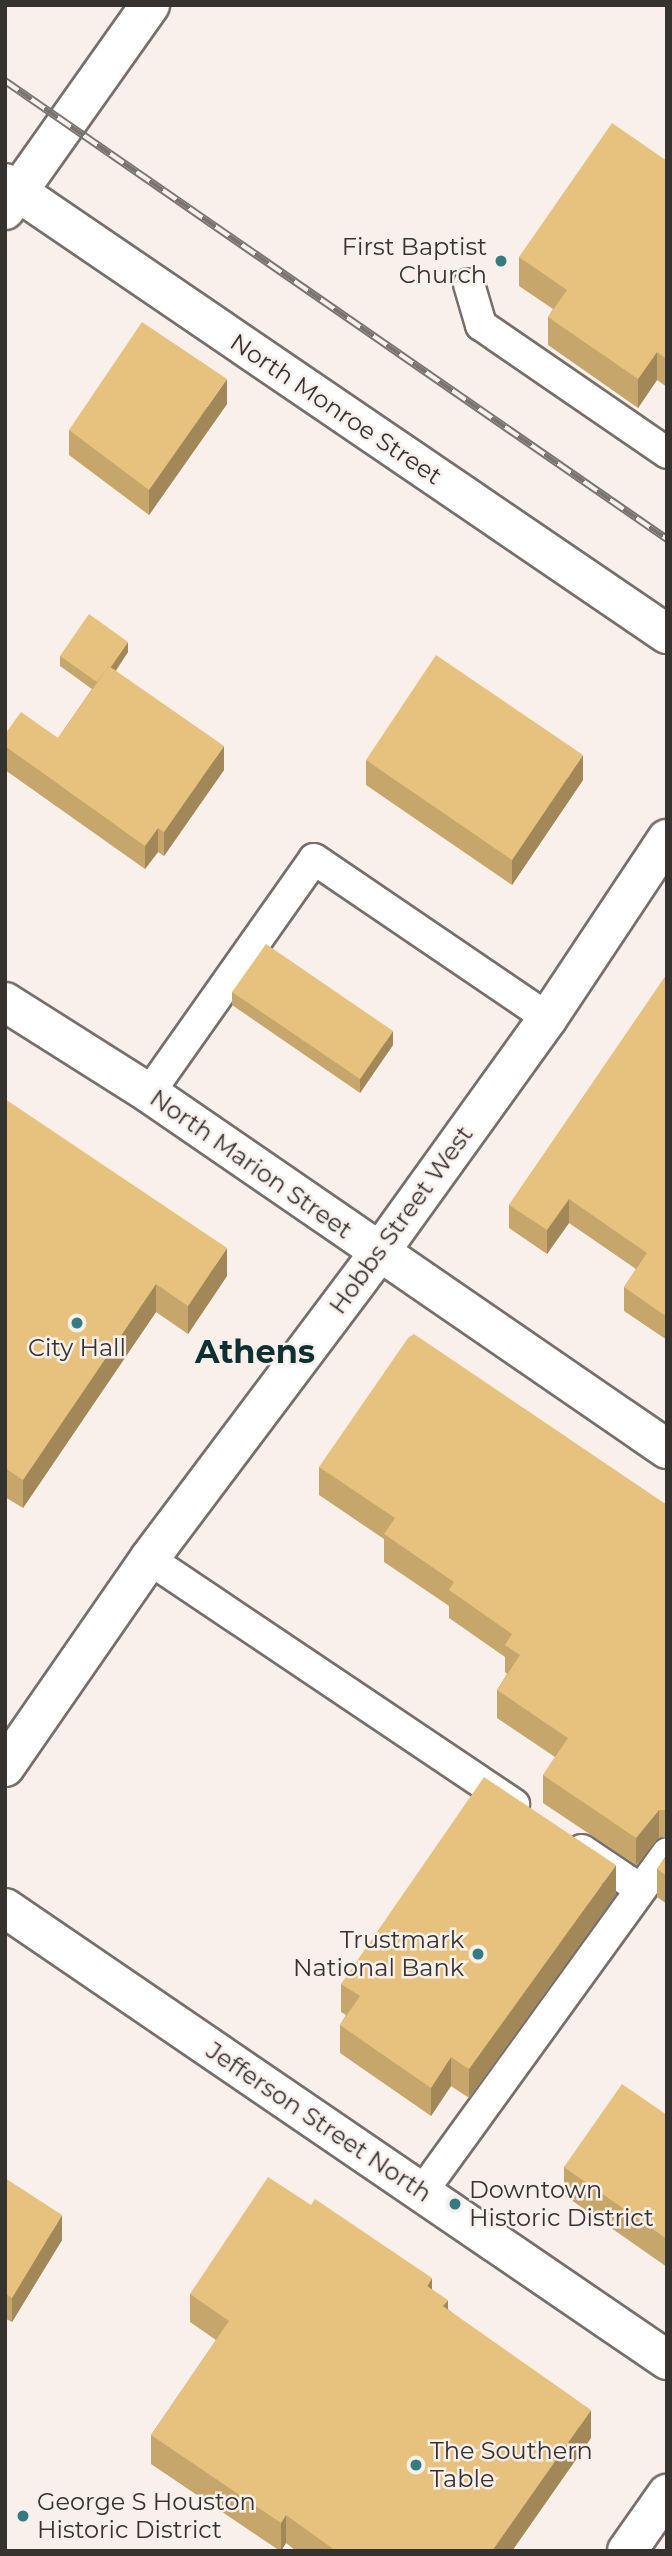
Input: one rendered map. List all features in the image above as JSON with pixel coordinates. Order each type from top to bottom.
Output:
[{"type":"main road","points":[[10,195],[67,124],[150,5]]},
{"type":"main road","name":"North Monroe Street","points":[[10,195],[667,634]]},
{"type":"main road","name":"Hobbs Street West","points":[[5,1766],[149,1559],[379,1253],[548,1018],[667,839]]},
{"type":"main road","name":"North Marion Street","points":[[5,1002],[149,1093],[667,1449]]},
{"type":"main road","name":"Jefferson Street North","points":[[5,1908],[667,2360]]},
{"type":"main road","points":[[627,2551],[667,2494]]},
{"type":"lane","points":[[469,284],[481,325],[667,453]]},
{"type":"lane","points":[[149,1093],[314,859],[548,1018]]},
{"type":"lane","points":[[149,1559],[640,1889]]},
{"type":"lane","points":[[422,2192],[667,1853]]},
{"type":"building","points":[[612,123],[667,161],[667,359],[657,352],[638,379],[548,317],[567,290],[519,257]]},
{"type":"building","points":[[142,322],[227,379],[149,490],[69,430]]},
{"type":"building","points":[[89,614],[128,642],[97,682],[60,656]]},
{"type":"building","points":[[436,655],[583,755],[512,860],[366,760]]},
{"type":"building","points":[[109,666],[224,746],[164,832],[158,828],[145,846],[5,746],[5,734],[21,712],[58,738]]},
{"type":"building","points":[[266,944],[393,1031],[360,1079],[232,992]]},
{"type":"building","points":[[666,975],[667,1317],[624,1287],[647,1253],[569,1199],[547,1230],[509,1205]]},
{"type":"building","name":"City Hall","points":[[5,1099],[227,1248],[188,1306],[156,1284],[23,1480],[5,1468]]},
{"type":"building","points":[[414,1334],[667,1505],[667,1810],[659,1810],[636,1838],[543,1775],[568,1738],[497,1690],[520,1655],[505,1645],[512,1634],[449,1590],[454,1582],[384,1534],[395,1518],[319,1467],[408,1338]]},
{"type":"building","name":"Trustmark National Bank","points":[[484,1777],[616,1865],[469,2069],[451,2057],[431,2088],[340,2025],[360,1996],[341,1984]]},
{"type":"building","points":[[667,1854],[667,1876],[657,1869]]},
{"type":"building","points":[[622,2084],[667,2115],[667,2239],[564,2167]]},
{"type":"building","points":[[268,2177],[311,2205],[315,2199],[432,2278],[427,2286],[448,2300],[443,2306],[591,2410],[492,2551],[336,2551],[286,2515],[281,2523],[151,2435],[229,2321],[190,2294]]},
{"type":"building","points":[[5,2178],[62,2215],[12,2298],[5,2295]]},
{"type":"railway","points":[[5,81],[667,539]]},
{"type":"place","name":"First Baptist Church","points":[[501,261]]},
{"type":"place","name":"City Hall","points":[[77,1323]]},
{"type":"place","name":"Trustmark National Bank","points":[[478,1954]]},
{"type":"place","name":"Downtown Historic District","points":[[455,2204]]},
{"type":"place","name":"The Southern Table","points":[[416,2465]]},
{"type":"place","name":"George S Houston Historic District","points":[[23,2516]]},
{"type":"district","name":"Athens","points":[[255,1352]]}]
